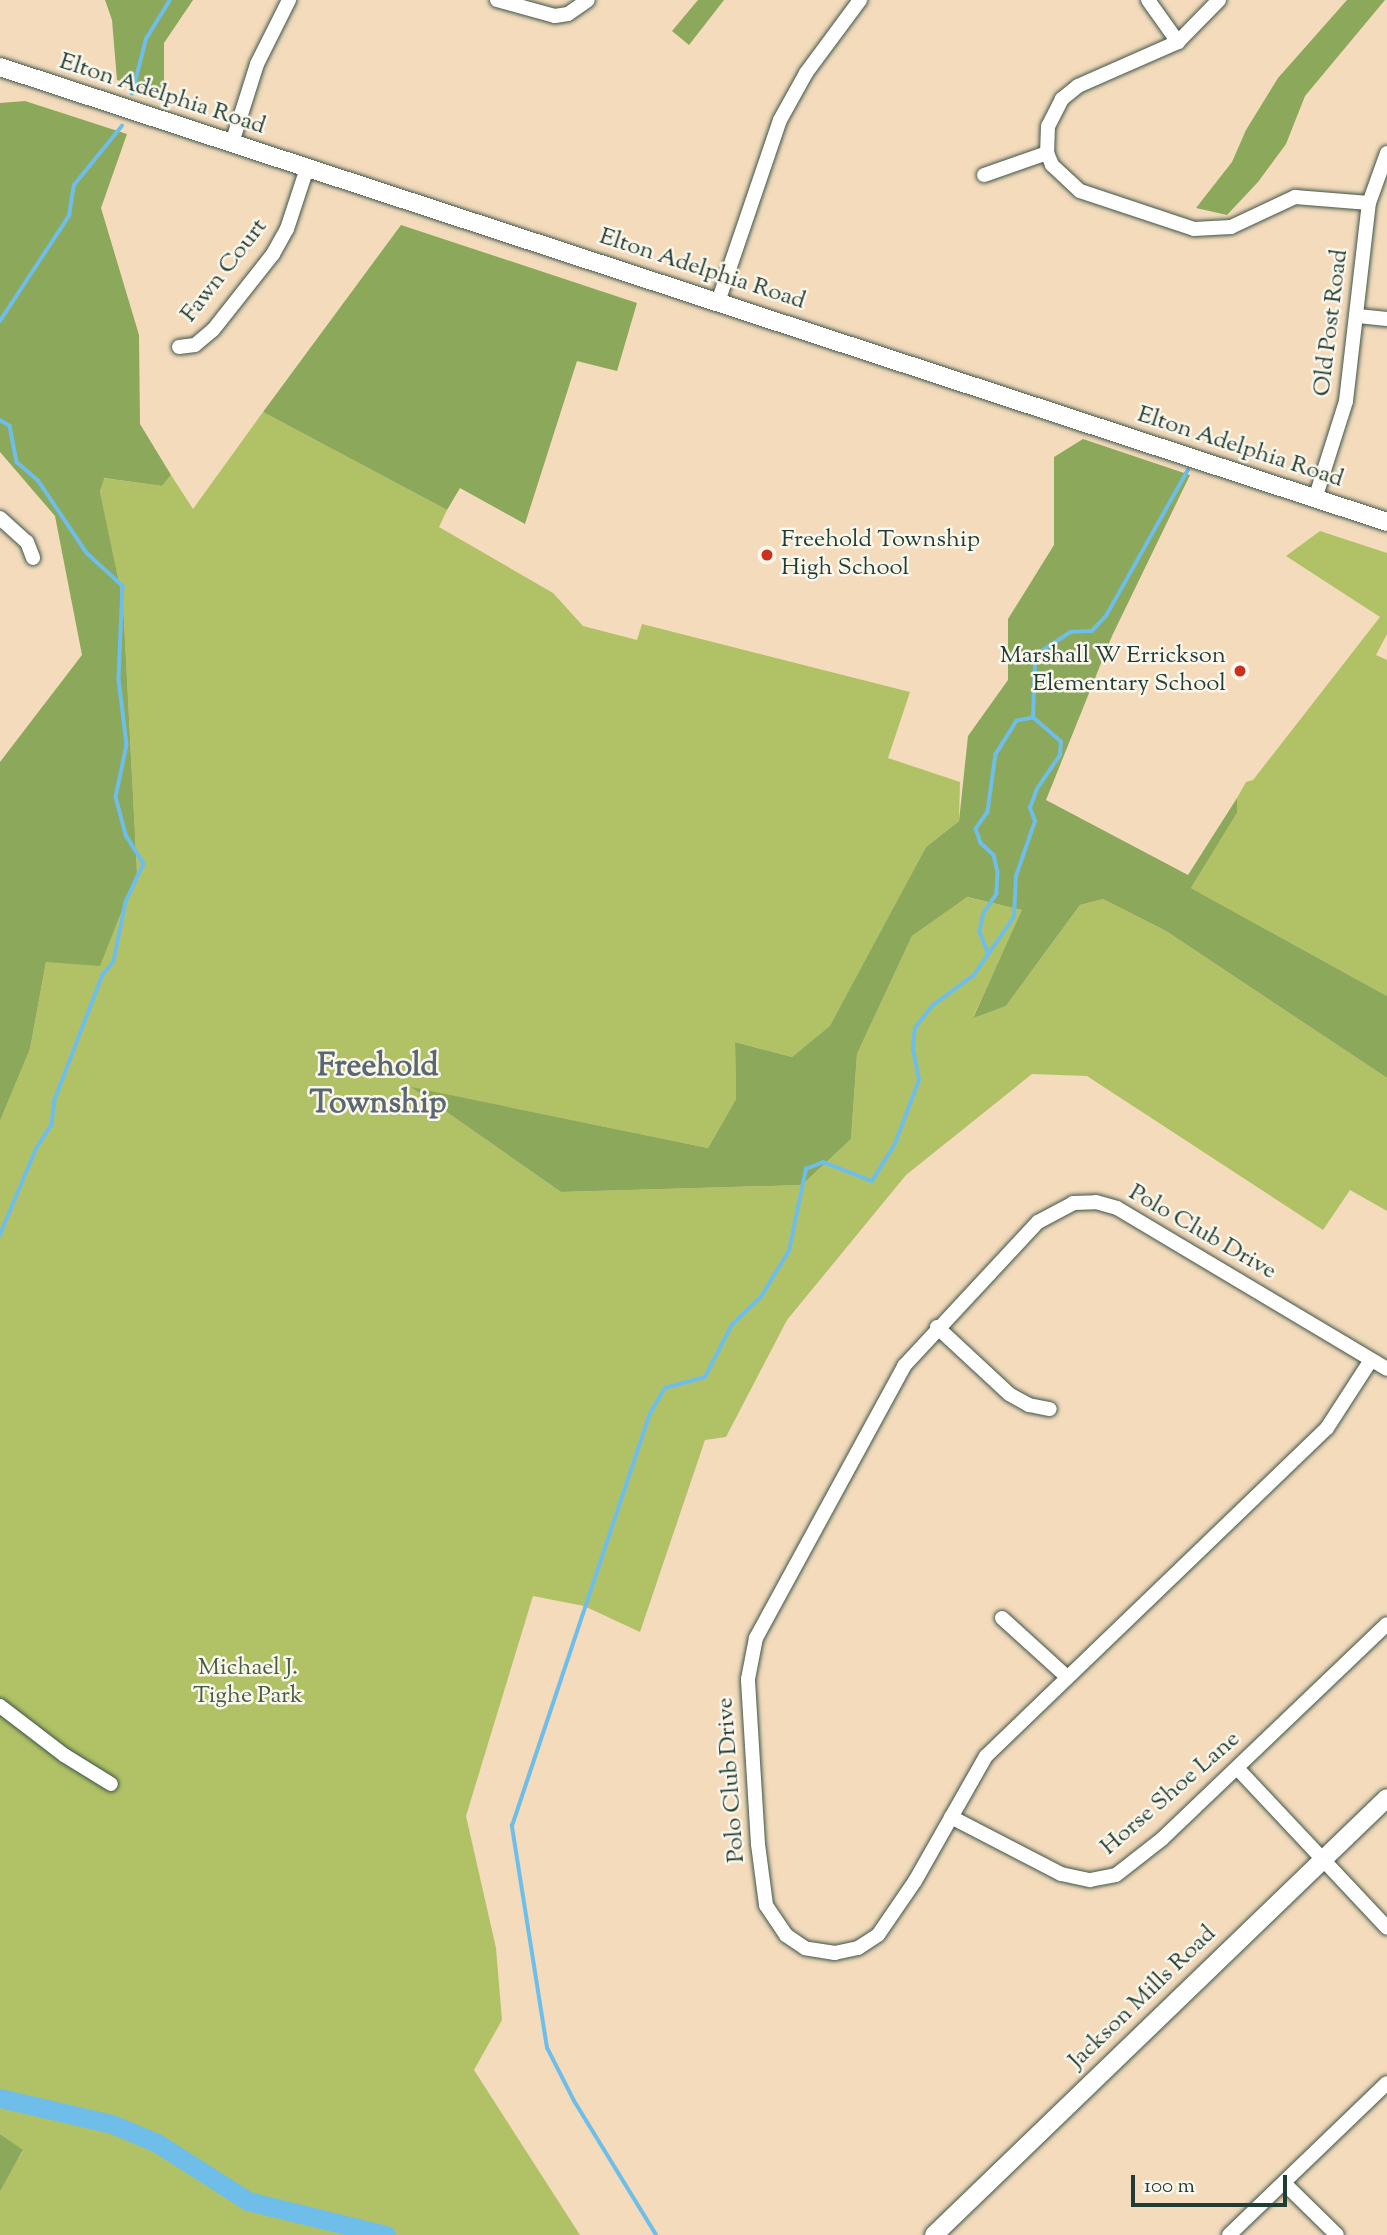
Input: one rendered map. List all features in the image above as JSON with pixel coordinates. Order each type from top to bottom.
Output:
[{"type":"main road","name":"Elton Adelphia Road","points":[[0,67],[1387,522]]},
{"type":"main road","name":"Jackson Mills Road","points":[[934,2235],[1387,1798]]},
{"type":"street","points":[[232,144],[257,64],[289,0]]},
{"type":"street","points":[[497,0],[555,16],[568,14],[588,0]]},
{"type":"street","points":[[718,302],[780,120],[806,73],[860,0]]},
{"type":"street","points":[[1148,0],[1178,42]]},
{"type":"street","points":[[1219,0],[1178,42],[1071,90],[1051,118],[1047,153],[1062,179],[1080,191],[1194,229],[1231,227],[1294,197],[1369,203]]},
{"type":"street","points":[[984,175],[1047,153]]},
{"type":"street","name":"Old Post Road","points":[[1315,499],[1346,401],[1358,316],[1369,203],[1387,153]]},
{"type":"street","name":"Fawn Court","points":[[179,347],[195,345],[214,330],[273,254],[287,229],[307,168]]},
{"type":"street","points":[[1358,316],[1387,319]]},
{"type":"street","points":[[0,518],[27,542],[33,558]]},
{"type":"street","name":"Polo Club Drive","points":[[1371,1360],[1326,1428],[986,1756],[891,1920],[865,1945],[842,1952],[816,1951],[786,1935],[771,1916],[758,1844],[748,1699],[756,1638],[904,1366],[937,1326],[1045,1216],[1066,1205],[1096,1202],[1159,1231],[1387,1369]]},
{"type":"street","points":[[937,1326],[1009,1394],[1029,1405],[1050,1409]]},
{"type":"street","points":[[1002,1618],[1067,1677]]},
{"type":"street","name":"Horse Shoe Lane","points":[[951,1817],[1061,1874],[1100,1879],[1130,1867],[1387,1624]]},
{"type":"street","points":[[0,1706],[64,1755],[111,1784]]},
{"type":"street","points":[[1237,1768],[1387,1928]]},
{"type":"street","points":[[1229,2235],[1385,2089]]},
{"type":"street","points":[[1283,2183],[1337,2235]]},
{"type":"green space","points":[[105,0],[193,0],[164,43],[164,95],[117,80],[112,20]]},
{"type":"green space","points":[[698,0],[724,0],[689,45],[672,31]]},
{"type":"green space","points":[[1347,0],[1385,0],[1305,96],[1286,144],[1258,182],[1227,215],[1196,208],[1232,162],[1246,130],[1278,78]]},
{"type":"green space","points":[[25,101],[127,134],[101,208],[139,335],[140,424],[171,475],[162,486],[104,478],[100,492],[123,601],[137,872],[100,966],[46,962],[30,1049],[0,1121],[0,762],[82,655],[55,516],[0,452],[0,103]]},
{"type":"green space","points":[[401,225],[637,303],[617,371],[577,361],[525,524],[460,488],[447,510],[263,412]]},
{"type":"green space","name":"Michael J. Tighe Park","points":[[263,412],[447,510],[439,527],[553,593],[583,626],[637,640],[642,624],[910,692],[888,758],[960,782],[959,821],[926,847],[831,1026],[792,1057],[735,1042],[736,1099],[708,1148],[413,1088],[561,1192],[802,1185],[851,1139],[857,1054],[912,936],[966,897],[1023,910],[973,1017],[1006,1006],[1080,905],[1103,899],[1166,931],[1387,1078],[1387,1211],[1350,1190],[1323,1230],[1087,1076],[1032,1074],[906,1175],[787,1320],[726,1437],[705,1440],[640,1632],[584,1606],[533,1596],[466,1816],[496,1948],[502,2020],[474,2070],[580,2235],[0,2235],[0,2189],[23,2151],[0,2134],[0,1121],[30,1049],[46,962],[137,872],[123,601],[100,493],[103,478],[162,486],[171,475],[193,509]]},
{"type":"green space","points":[[1083,439],[1190,475],[1112,636],[1046,800],[1188,875],[1237,798],[1237,813],[1191,888],[1387,996],[1387,1078],[1166,931],[1103,899],[1080,905],[1006,1006],[973,1018],[1022,910],[967,897],[912,936],[857,1054],[851,1139],[802,1185],[561,1192],[411,1087],[708,1148],[736,1099],[735,1042],[792,1057],[830,1026],[926,847],[959,821],[968,736],[1008,680],[1008,619],[1054,545],[1054,457]]},
{"type":"green space","points":[[1320,531],[1387,553],[1387,634],[1376,655],[1387,660],[1387,996],[1191,888],[1237,813],[1237,798],[1246,782],[1253,780],[1380,617],[1286,556]]},
{"type":"green space","points":[[0,2134],[23,2150],[0,2191]]},
{"type":"waterway","points":[[132,94],[146,39],[170,0]]},
{"type":"waterway","points":[[0,321],[69,216],[74,185],[122,126]]},
{"type":"waterway","points":[[0,420],[10,426],[17,462],[38,480],[87,553],[123,586],[119,679],[127,745],[116,797],[126,835],[144,864],[126,902],[114,962],[103,975],[55,1100],[52,1125],[36,1150],[0,1236]]},
{"type":"waterway","points":[[1033,718],[1035,663],[1043,650],[1071,632],[1092,631],[1106,616],[1188,470]]},
{"type":"waterway","points":[[656,2235],[574,2101],[547,2048],[512,1826],[650,1414],[665,1388],[705,1377],[732,1325],[761,1297],[789,1251],[806,1169],[823,1162],[872,1181],[895,1144],[919,1080],[913,1049],[915,1028],[932,1006],[974,975],[1014,917],[1016,876],[1035,821],[1030,808],[1037,789],[1060,755],[1061,742],[1033,718],[1017,721],[996,754],[988,812],[976,829],[981,843],[994,855],[998,872],[997,894],[984,913],[980,932],[988,952]]},
{"type":"waterway","points":[[0,2098],[112,2124],[157,2143],[248,2201],[386,2235]]},
{"type":"place","name":"Freehold Township High School","points":[[767,555]]},
{"type":"place","name":"Marshall W Errickson Elementary School","points":[[1240,671]]},
{"type":"district","name":"Freehold Township","points":[[378,1086]]}]
